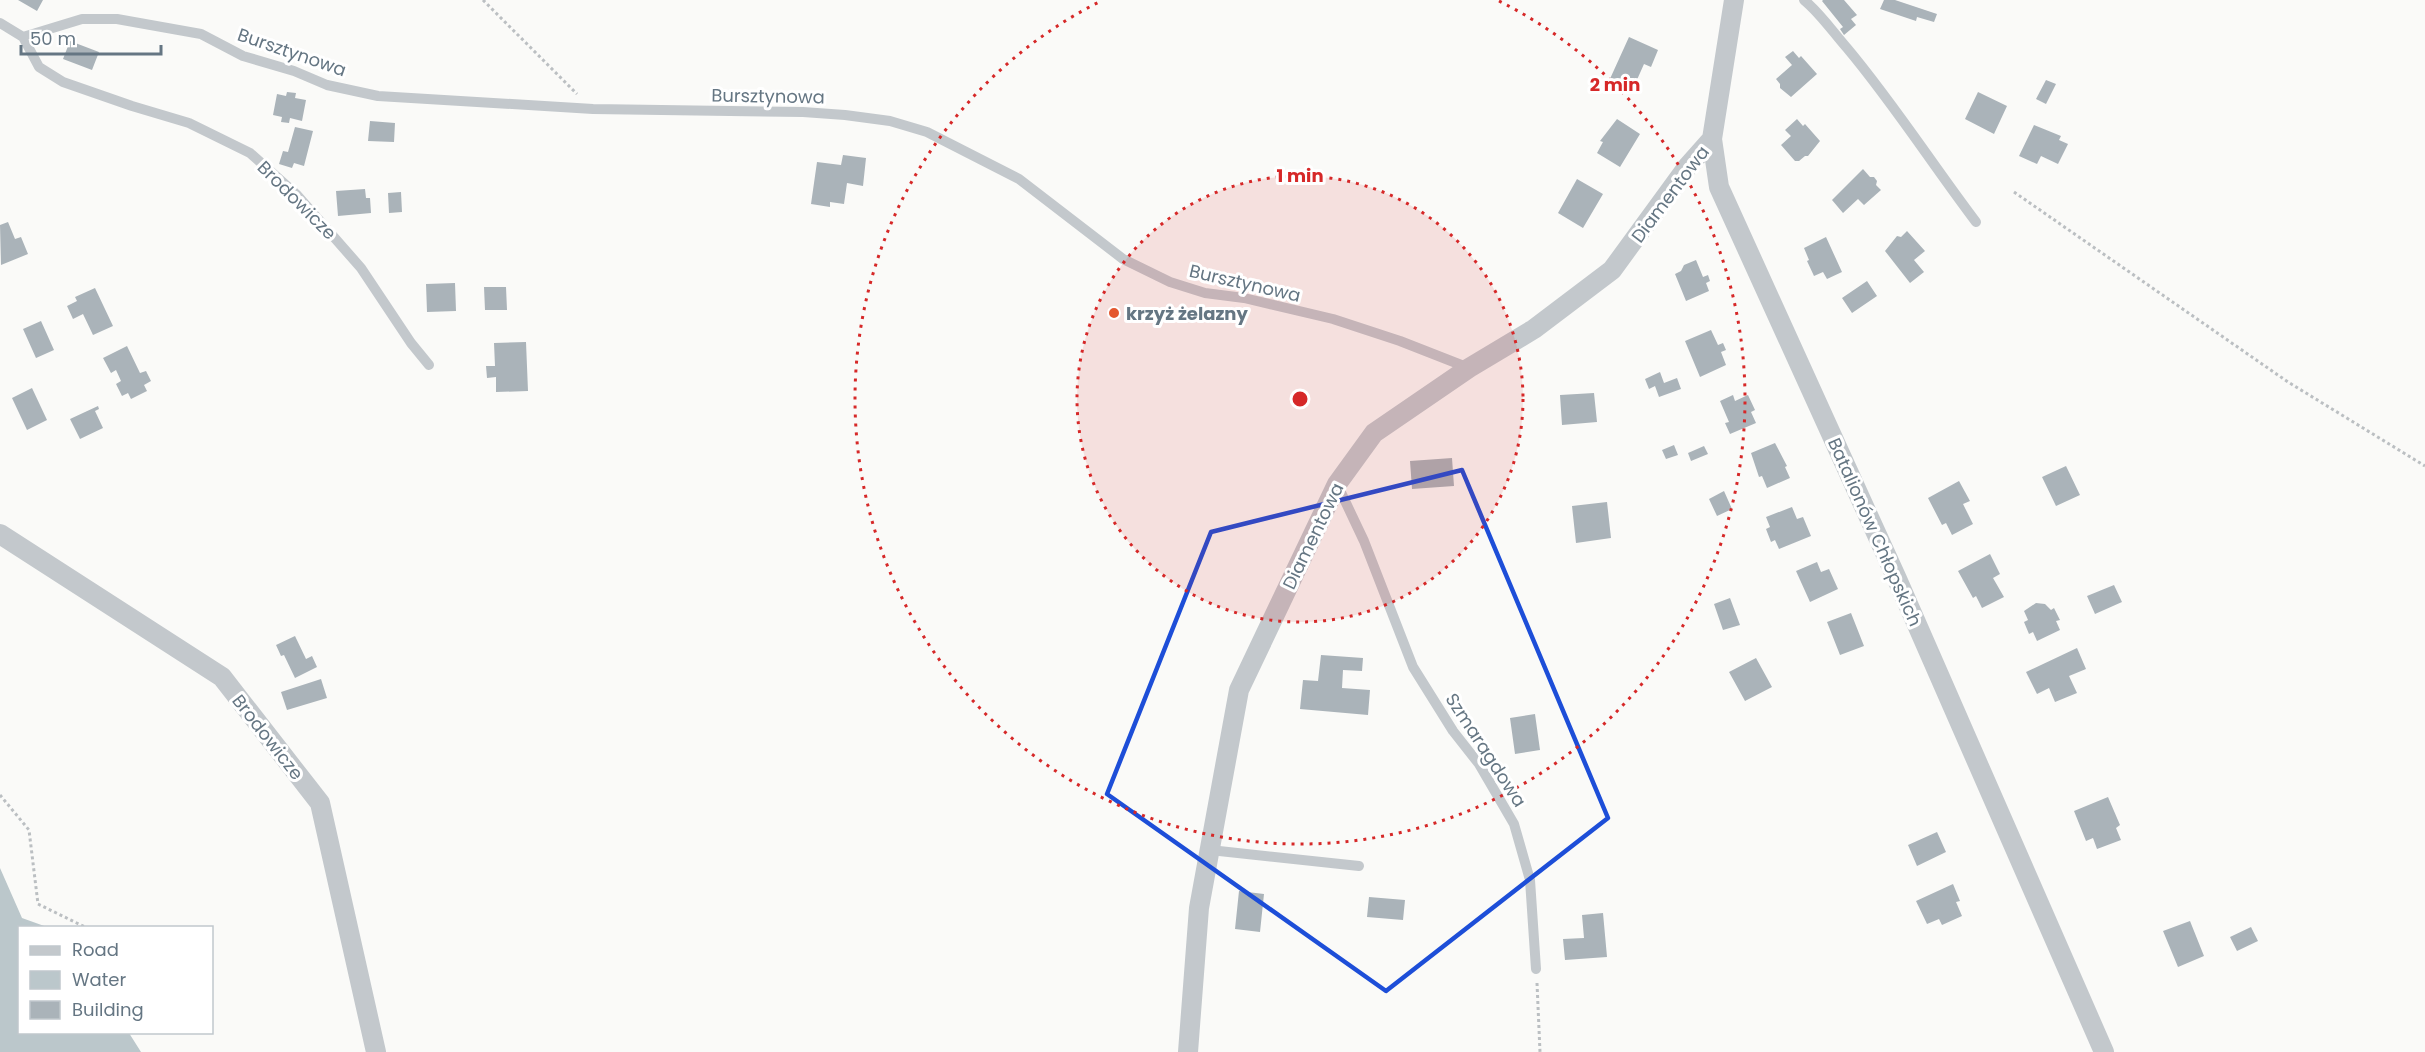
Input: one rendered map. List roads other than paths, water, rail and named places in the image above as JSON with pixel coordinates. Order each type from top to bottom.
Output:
[{"type":"street","name":"Batalionów Chłopskich","points":[[1734,0],[1712,139],[1719,187],[1896,579],[2103,1052]]},
{"type":"street","name":"Diamentowa","points":[[1188,1052],[1199,908],[1239,690],[1337,484],[1374,433],[1468,368],[1534,329],[1612,270],[1688,166],[1712,139]]},
{"type":"street","name":"Brodowicze","points":[[0,534],[222,677],[320,803],[376,1052]]},
{"type":"lane","points":[[1804,0],[1875,82],[1976,222]]},
{"type":"lane","name":"Bursztynowa","points":[[23,37],[82,19],[117,19],[201,34],[243,56],[294,71],[327,85],[378,96],[593,109],[845,114],[890,121],[927,132],[1019,178],[1123,259],[1170,282],[1205,293],[1244,298],[1333,319],[1400,341],[1468,368]]},
{"type":"lane","name":"Brodowicze","points":[[0,22],[23,37],[39,67],[63,82],[189,123],[249,153],[297,195],[361,268],[411,343],[429,365]]},
{"type":"lane","name":"Szmaragdowa","points":[[1337,484],[1364,541],[1413,667],[1453,731],[1479,765],[1514,824],[1530,880],[1536,969]]},
{"type":"lane","points":[[1210,850],[1359,866]]},
{"type":"water","points":[[0,868],[22,918],[44,926],[18,926],[18,1034],[130,1034],[141,1052],[0,1052]]},
{"type":"place","name":"krzyż żelazny","points":[[1114,313]]}]
